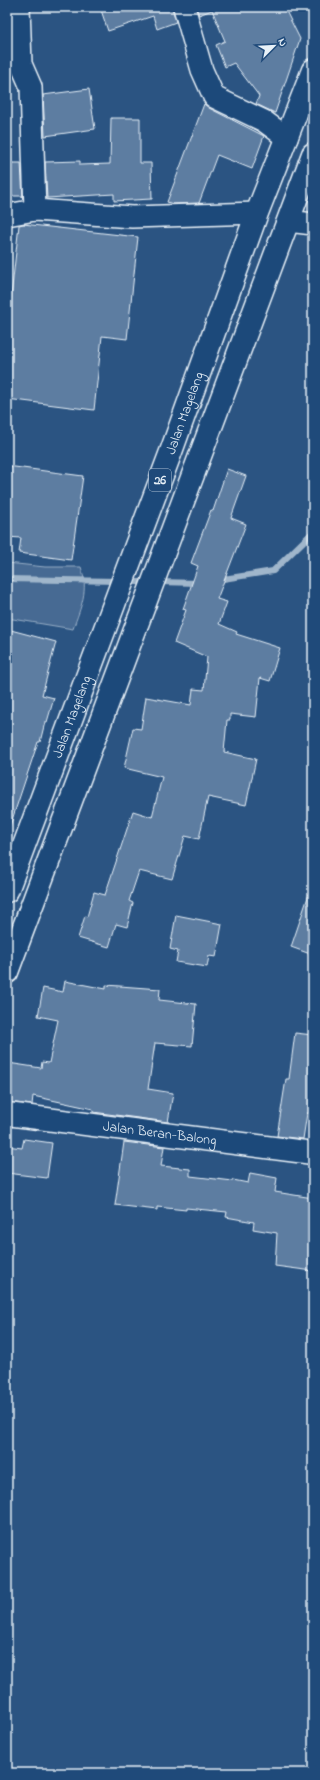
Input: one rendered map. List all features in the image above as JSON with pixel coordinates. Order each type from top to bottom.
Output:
[{"type":"main road","name":"Jalan Magelang","points":[[7,890],[175,442],[257,213],[288,138],[313,70]]},
{"type":"main road","name":"Jalan Magelang","points":[[7,972],[313,154]]},
{"type":"main road","name":"Jalan Beran-Balong","points":[[7,1114],[313,1153]]},
{"type":"street","points":[[19,7],[21,64],[31,87],[35,210]]},
{"type":"street","points":[[184,7],[202,70],[214,97],[264,121],[288,138]]},
{"type":"street","points":[[7,215],[35,210],[132,217],[257,213]]},
{"type":"street","points":[[288,221],[313,224]]},
{"type":"shaded area","points":[[7,563],[45,567],[81,567],[84,591],[81,606],[73,629],[7,618]]},
{"type":"building","points":[[100,7],[172,7],[176,22],[157,29],[153,16],[108,31]]},
{"type":"building","points":[[196,7],[284,7],[300,39],[275,113],[256,104],[259,96],[234,63],[225,67],[216,45],[225,41],[212,10],[199,15]]},
{"type":"building","points":[[89,89],[95,129],[45,136],[43,95]]},
{"type":"building","points":[[204,104],[264,136],[252,169],[217,155],[199,203],[173,204],[167,202]]},
{"type":"building","points":[[111,118],[140,118],[140,163],[151,163],[152,199],[114,201],[114,194],[47,198],[45,162],[80,161],[80,165],[110,164]]},
{"type":"building","points":[[7,163],[21,163],[23,199],[22,196],[7,196]]},
{"type":"building","points":[[23,224],[138,237],[127,339],[102,336],[94,410],[7,399],[7,332],[19,225]]},
{"type":"building","points":[[7,466],[83,476],[71,560],[19,553],[21,538],[7,537]]},
{"type":"building","points":[[227,469],[246,476],[231,518],[246,524],[217,599],[227,602],[219,624],[237,632],[236,634],[280,648],[270,681],[260,678],[256,717],[230,714],[230,720],[227,720],[224,752],[256,759],[246,805],[208,797],[199,839],[185,836],[172,879],[139,871],[129,901],[133,903],[127,927],[116,924],[109,947],[78,938],[85,916],[87,917],[94,892],[105,895],[133,811],[152,817],[162,777],[124,768],[133,728],[141,729],[146,697],[191,705],[193,689],[204,690],[207,657],[174,643],[186,610],[183,609],[198,566],[191,563],[211,510],[213,511]]},
{"type":"building","points":[[7,629],[56,642],[42,695],[54,698],[10,826],[7,825]]},
{"type":"building","points":[[310,891],[313,892],[313,955],[291,947]]},
{"type":"building","points":[[176,915],[222,924],[216,957],[209,956],[207,967],[176,962],[178,951],[170,949]]},
{"type":"building","points":[[65,981],[106,989],[106,985],[160,989],[159,1000],[196,1004],[192,1046],[155,1043],[148,1089],[173,1093],[168,1122],[93,1112],[93,1109],[33,1096],[32,1105],[7,1102],[8,1063],[41,1068],[42,1062],[49,1063],[58,1020],[38,1016],[43,988],[63,992]]},
{"type":"building","points":[[295,1033],[313,1035],[313,1114],[307,1113],[303,1139],[277,1136],[286,1079],[289,1079]]},
{"type":"building","points":[[24,1139],[52,1143],[47,1178],[7,1173],[7,1146],[22,1148]]},
{"type":"building","points":[[124,1142],[164,1147],[161,1166],[190,1169],[190,1176],[248,1183],[250,1173],[277,1178],[275,1192],[313,1198],[313,1271],[275,1266],[277,1233],[253,1229],[254,1222],[226,1217],[227,1212],[157,1207],[157,1210],[115,1205]]},
{"type":"waterway","points":[[217,580],[273,571],[313,532]]},
{"type":"waterway","points":[[7,579],[118,581]]},
{"type":"waterway","points":[[128,582],[148,582]]},
{"type":"waterway","points":[[158,582],[200,583]]}]
